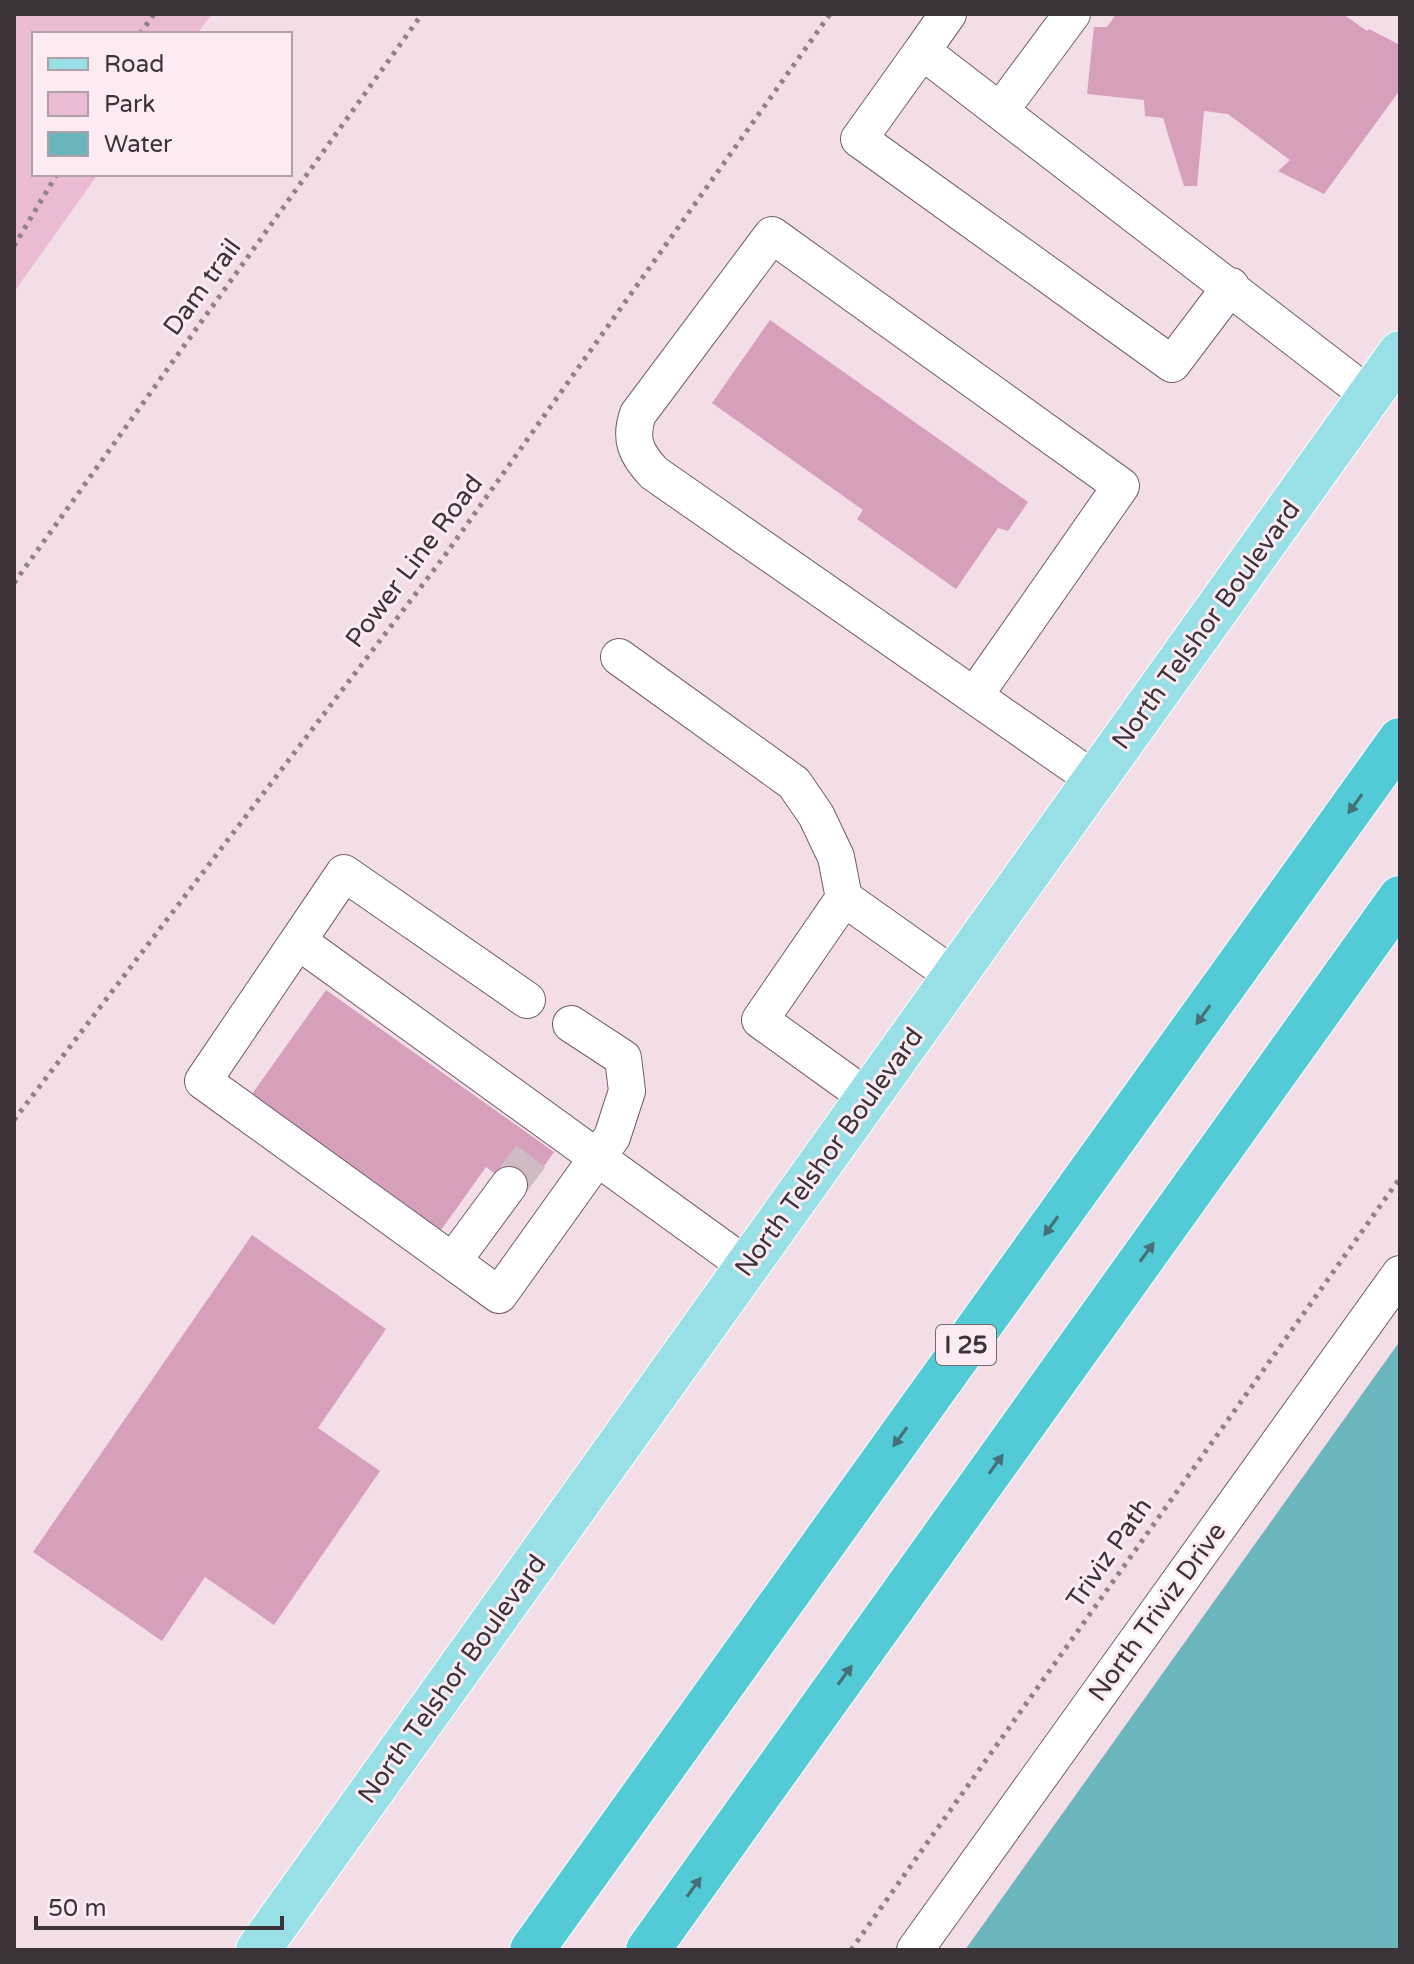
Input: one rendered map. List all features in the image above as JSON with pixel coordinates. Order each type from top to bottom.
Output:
[{"type":"highway","name":"I 25","points":[[532,1950],[1400,740]]},
{"type":"highway","points":[[648,1950],[1400,898]]},
{"type":"main road","name":"North Telshor Boulevard","points":[[258,1950],[1400,353]]},
{"type":"street","points":[[948,14],[859,139],[1172,364],[1231,286]]},
{"type":"street","points":[[1000,111],[1072,14]]},
{"type":"street","points":[[922,51],[1370,396]]},
{"type":"street","points":[[975,695],[1121,486],[772,235],[638,414],[633,429],[634,446],[654,473],[1095,780]]},
{"type":"street","points":[[619,657],[794,783],[816,815],[836,857],[844,898],[954,976]]},
{"type":"street","points":[[527,1000],[344,873],[203,1081],[499,1295],[612,1137],[627,1091],[623,1058],[571,1024]]},
{"type":"street","points":[[844,898],[760,1020],[867,1097]]},
{"type":"street","points":[[298,941],[547,1134],[598,1157],[747,1266]]},
{"type":"street","points":[[453,1261],[509,1185]]},
{"type":"street","name":"North Triviz Drive","points":[[915,1950],[1400,1274]]},
{"type":"path","points":[[141,32],[154,14]]},
{"type":"path","name":"Dam trail","points":[[14,583],[422,14]]},
{"type":"path","name":"Power Line Road","points":[[14,1120],[443,558],[830,14]]},
{"type":"path","points":[[14,246],[56,176]]},
{"type":"path","name":"Triviz Path","points":[[851,1950],[1400,1178]]},
{"type":"green space","points":[[14,14],[212,14],[198,32],[32,32],[32,176],[97,176],[14,292]]},
{"type":"water","points":[[1400,1341],[1400,1950],[965,1950]]},
{"type":"building","points":[[1116,14],[1343,14],[1367,31],[1369,29],[1400,45],[1400,90],[1324,194],[1278,171],[1290,160],[1228,114],[1204,111],[1197,186],[1184,186],[1163,118],[1145,116],[1144,100],[1087,94],[1094,27],[1107,27]]},
{"type":"building","points":[[770,320],[1028,502],[1008,531],[998,528],[956,589],[857,519],[863,510],[712,403]]},
{"type":"building","points":[[326,990],[554,1152],[524,1195],[486,1167],[441,1230],[252,1094]]},
{"type":"building","points":[[252,1235],[386,1329],[318,1428],[380,1471],[274,1625],[205,1577],[162,1641],[33,1552]]},
{"type":"tunnel","points":[[509,1185],[541,1143]]}]
